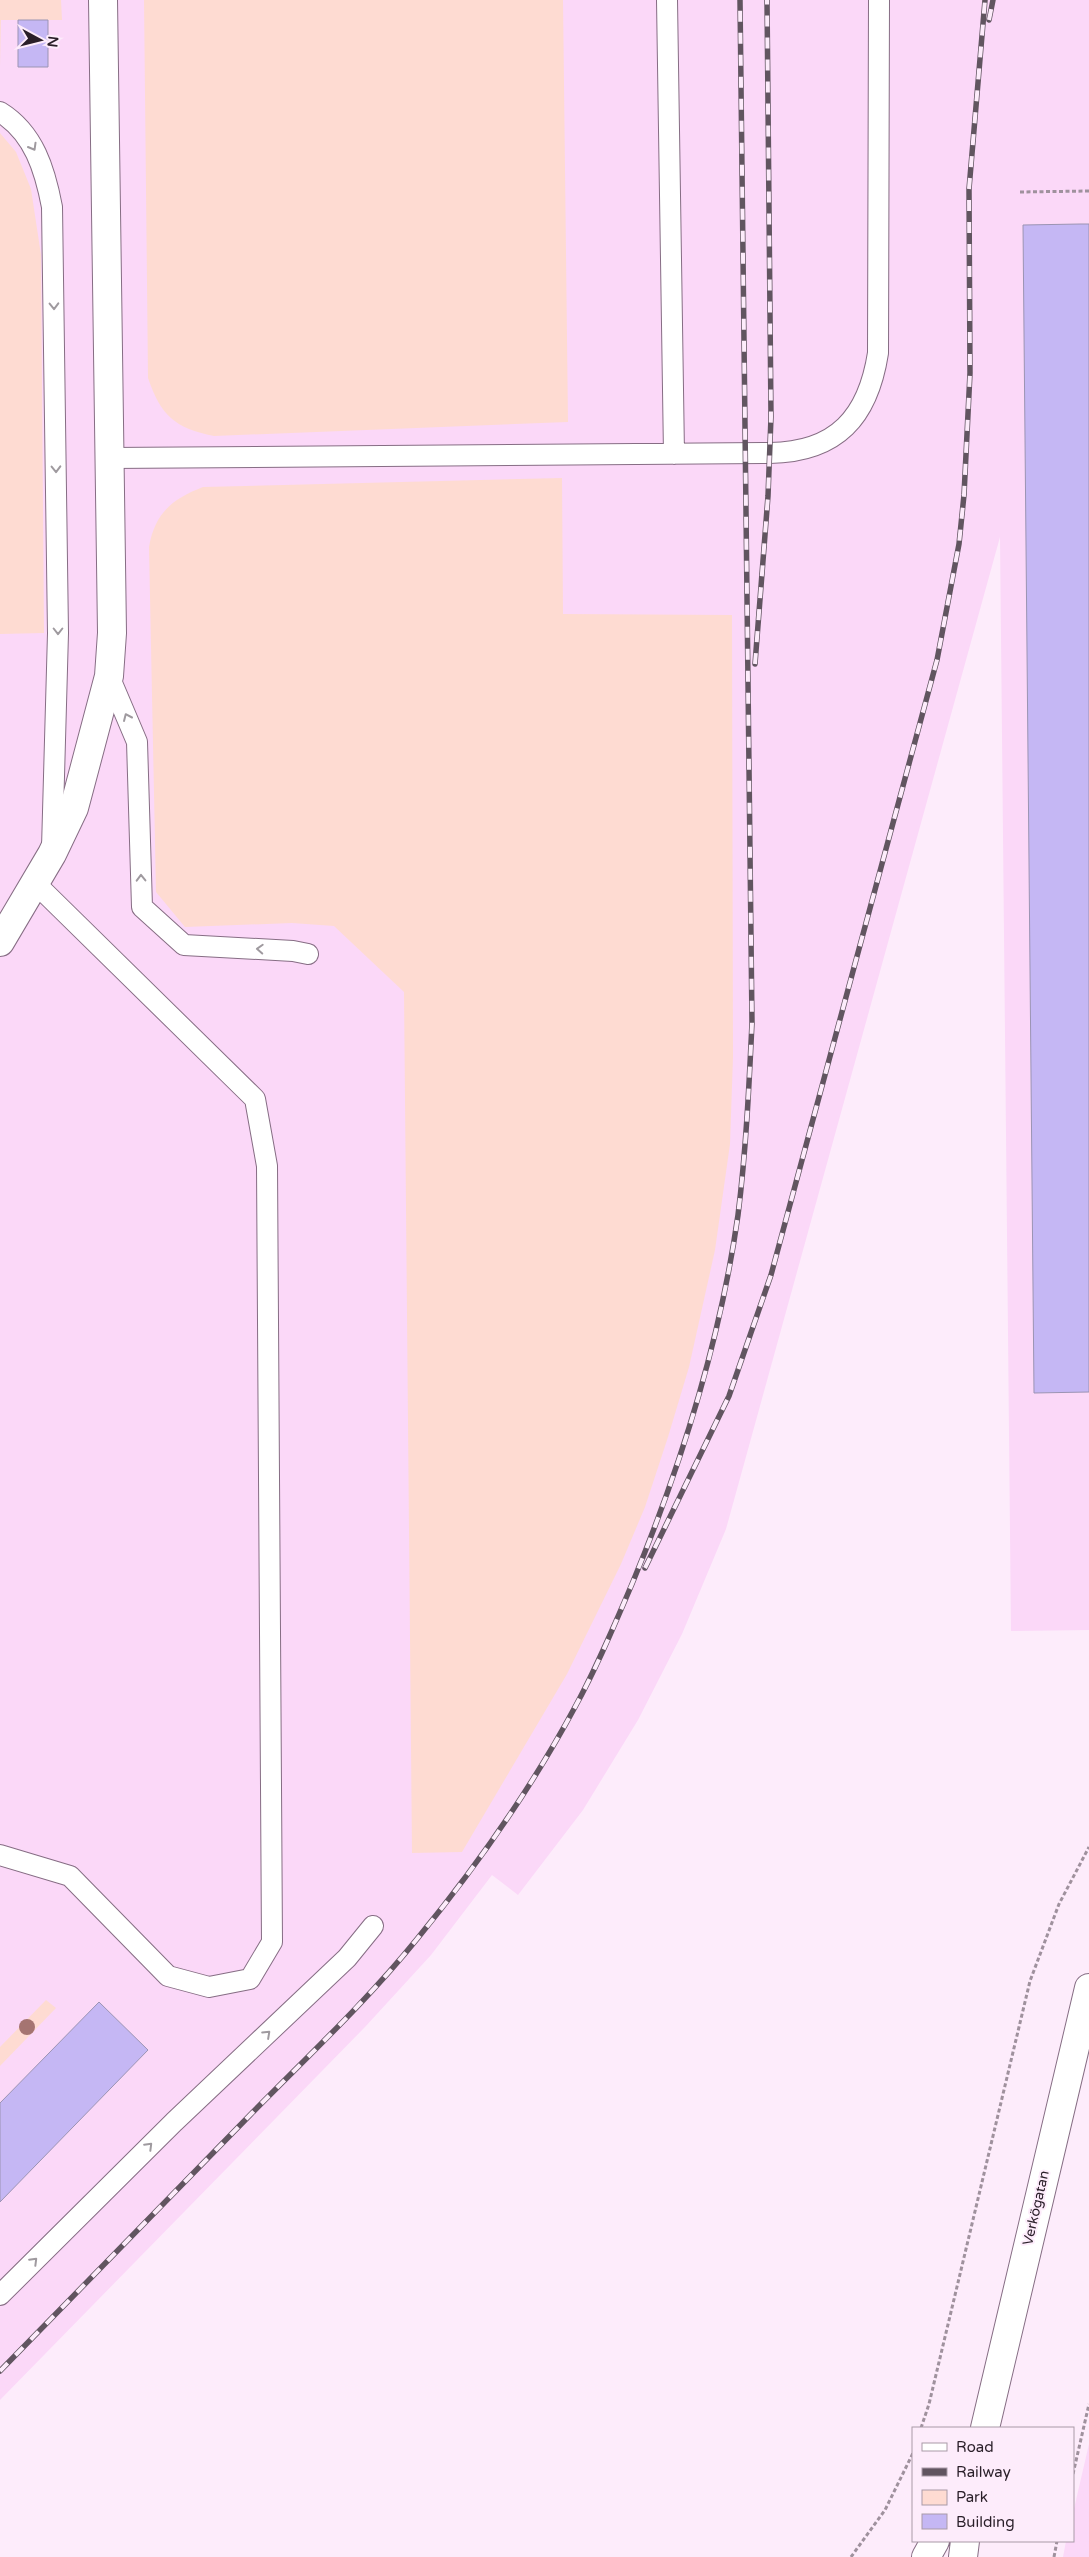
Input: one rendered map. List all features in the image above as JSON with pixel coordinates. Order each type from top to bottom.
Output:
[{"type":"street","points":[[0,942],[52,854],[74,808],[109,676],[112,633],[108,458],[103,0]]},
{"type":"street","name":"Verkögatan","points":[[985,2427],[1089,1988]]},
{"type":"street","points":[[926,2557],[934,2542]]},
{"type":"street","points":[[963,2557],[966,2542]]},
{"type":"lane","points":[[667,0],[674,454]]},
{"type":"lane","points":[[108,458],[785,453],[824,442],[846,427],[863,407],[874,379],[878,353],[879,0]]},
{"type":"lane","points":[[0,112],[11,119],[26,136],[38,157],[47,178],[52,207],[58,633],[52,854]]},
{"type":"lane","points":[[109,676],[137,742],[142,907],[184,945],[293,951],[308,954]]},
{"type":"lane","points":[[0,1854],[70,1876],[168,1976],[209,1987],[250,1978],[272,1942],[267,1166],[255,1099],[34,882]]},
{"type":"lane","points":[[0,2295],[174,2122],[347,1958],[373,1926]]},
{"type":"path","points":[[1020,192],[1089,191]]},
{"type":"path","points":[[921,2427],[929,2404],[1030,1981],[1059,1904],[1089,1847]]},
{"type":"path","points":[[1074,2470],[1089,2404]]},
{"type":"path","points":[[851,2557],[885,2510],[912,2455]]},
{"type":"path","points":[[1054,2557],[1057,2542]]},
{"type":"shaded area","points":[[0,0],[1089,0],[1089,1630],[1011,1631],[1000,537],[726,1529],[682,1634],[638,1720],[583,1810],[518,1895],[492,1875],[431,1955],[365,2027],[0,2400]]},
{"type":"shaded area","points":[[1089,2444],[1089,2557],[1063,2557],[1066,2542],[1074,2542],[1074,2509]]},
{"type":"green space","points":[[0,0],[61,0],[62,20],[1,20],[0,67]]},
{"type":"green space","points":[[144,0],[563,0],[568,422],[214,436],[189,429],[171,418],[158,402],[148,378]]},
{"type":"green space","points":[[0,133],[16,152],[31,189],[41,255],[44,633],[0,634]]},
{"type":"green space","points":[[562,478],[563,614],[732,615],[733,1057],[730,1144],[715,1250],[689,1367],[645,1507],[621,1564],[567,1674],[462,1852],[412,1853],[404,992],[334,926],[292,923],[185,927],[156,892],[149,547],[156,525],[167,509],[182,497],[203,487]]},
{"type":"green space","points":[[46,2000],[56,2008],[0,2066],[0,2047]]},
{"type":"building","points":[[18,20],[48,20],[48,67],[18,67]]},
{"type":"building","points":[[1089,224],[1089,1392],[1034,1393],[1023,225]]},
{"type":"building","points":[[99,2002],[148,2050],[0,2202],[0,2103]]},
{"type":"railway","points":[[0,2371],[358,2006],[398,1962],[439,1912],[502,1827],[558,1738],[605,1646],[650,1539],[697,1403],[721,1310],[738,1215],[752,1023],[740,0]]},
{"type":"railway","points":[[755,664],[768,496],[771,417],[767,0]]},
{"type":"railway","points":[[645,1568],[729,1396],[771,1275],[937,660],[959,544],[964,495],[970,373],[969,189],[985,0]]},
{"type":"railway","points":[[989,20],[993,0]]}]
